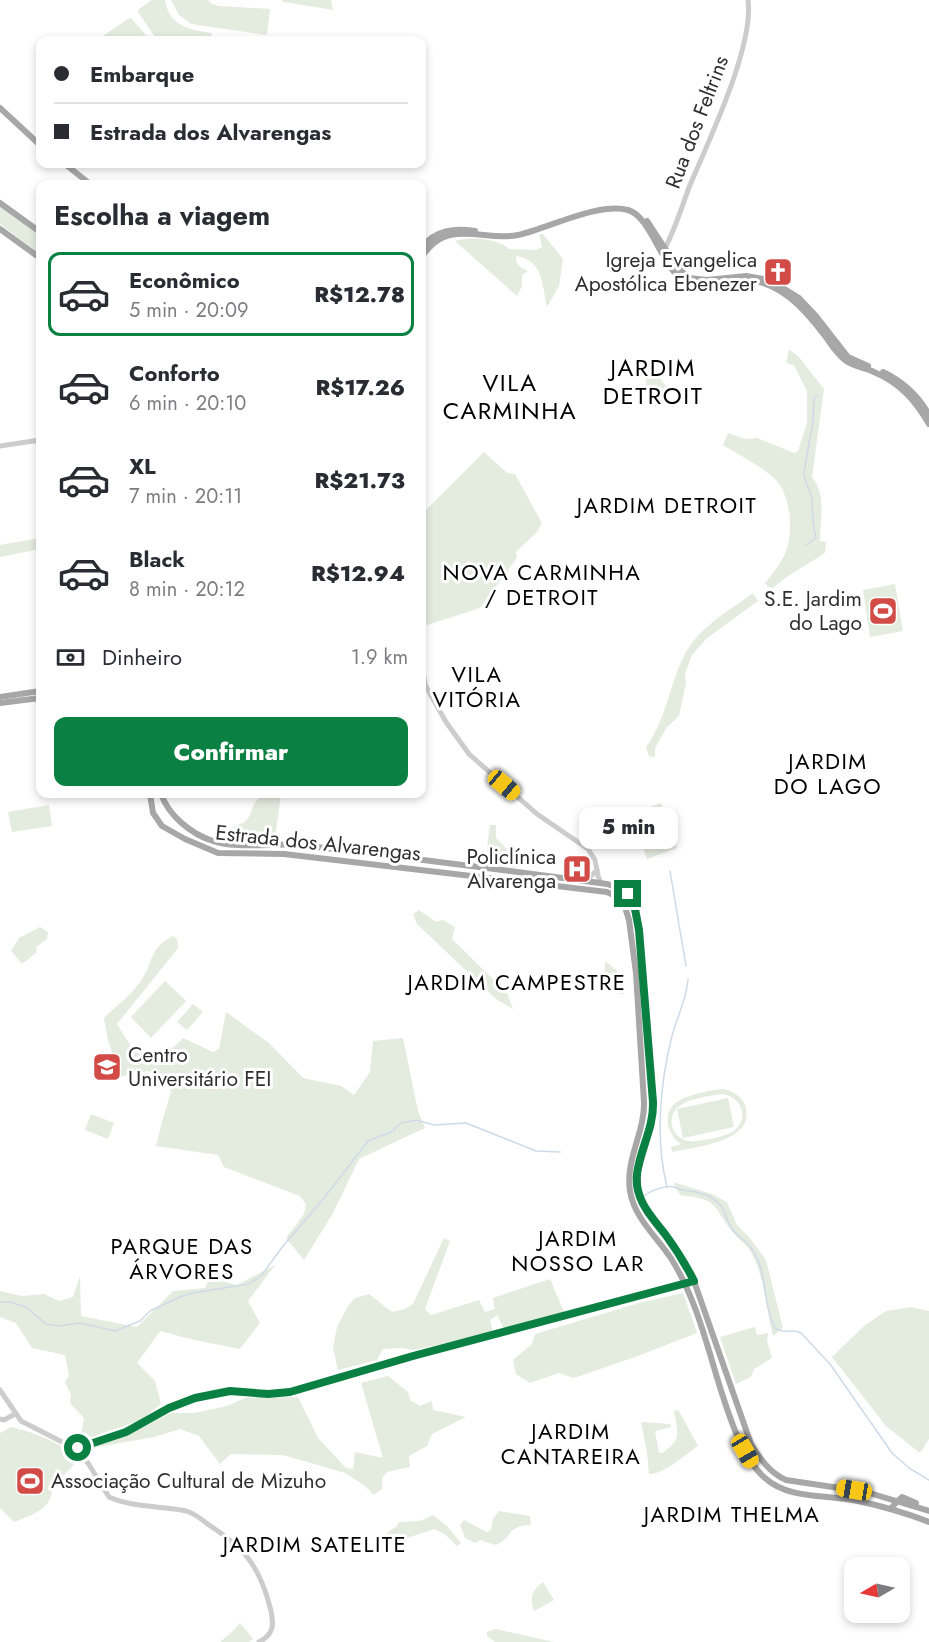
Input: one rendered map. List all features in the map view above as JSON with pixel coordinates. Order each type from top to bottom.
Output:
[{"type":"main road","points":[[0,108],[36,137]]},
{"type":"main road","points":[[17,124],[36,143]]},
{"type":"main road","points":[[70,168],[85,180]]},
{"type":"main road","points":[[0,203],[36,229]]},
{"type":"main road","points":[[426,242],[442,232],[466,229],[503,233],[518,232],[598,208],[620,206],[633,208],[640,212],[682,280],[697,286],[750,280],[764,283],[783,293],[810,316],[841,357],[899,386],[918,405],[929,424]]},
{"type":"main road","points":[[426,252],[437,240],[447,236],[467,234],[511,236],[602,210],[618,208],[631,211],[638,216],[663,250]]},
{"type":"main road","points":[[0,229],[36,255]]},
{"type":"main road","points":[[852,362],[900,381],[918,398],[929,415]]},
{"type":"main road","points":[[0,697],[36,692]]},
{"type":"main road","points":[[0,703],[36,698]]},
{"type":"main road","points":[[150,798],[152,810]]},
{"type":"main road","name":"Estrada dos Alvarengas","points":[[163,798],[166,805],[186,827],[220,844],[280,844],[342,851],[583,880],[615,885],[625,891],[636,913],[644,968],[653,1118],[638,1171],[638,1190],[644,1207],[677,1251],[694,1281],[751,1444],[765,1464],[786,1480],[866,1492],[928,1510]]},
{"type":"main road","points":[[152,810],[157,803],[166,805]]},
{"type":"main road","name":"Estrada dos Alvarengas","points":[[152,810],[159,823],[175,834],[218,853],[278,853],[607,892],[620,898],[629,920],[636,973],[645,1114],[630,1171],[630,1192],[636,1210],[686,1283],[734,1428],[752,1462],[760,1473],[773,1483],[793,1492],[849,1499],[929,1522]]},
{"type":"main road","points":[[175,834],[184,832],[186,827]]},
{"type":"main road","points":[[342,851],[344,861]]},
{"type":"main road","points":[[371,864],[372,855]]},
{"type":"main road","points":[[641,1057],[650,1065]]},
{"type":"main road","points":[[890,1509],[897,1500]]},
{"type":"street","name":"Rua dos Feltrins","points":[[663,250],[706,148],[741,53],[748,15],[748,0]]},
{"type":"street","points":[[0,446],[36,441]]},
{"type":"street","points":[[426,686],[441,714],[469,754],[537,813],[588,849],[596,860],[601,883]]},
{"type":"street","points":[[583,880],[597,870]]},
{"type":"street","points":[[76,1449],[126,1432],[169,1408],[195,1398],[230,1391],[268,1394],[290,1392],[413,1356],[694,1281]]},
{"type":"street","points":[[0,1390],[15,1414],[26,1424],[76,1449],[88,1463],[109,1497],[130,1503],[191,1513],[246,1553],[261,1581],[272,1616],[273,1627],[270,1634],[259,1642]]},
{"type":"street","points":[[2,1419],[15,1414]]},
{"type":"shaded area","points":[[152,0],[165,0],[171,16],[181,25],[212,33],[211,36],[154,36],[138,12]]},
{"type":"shaded area","points":[[171,0],[208,0],[219,6],[270,9],[267,35],[191,24],[179,15]]},
{"type":"shaded area","points":[[281,0],[331,0],[333,10],[284,2]]},
{"type":"shaded area","points":[[131,18],[147,36],[103,36]]},
{"type":"shaded area","points":[[0,206],[36,233],[36,251],[0,224]]},
{"type":"shaded area","points":[[539,234],[543,234],[563,259],[559,286],[547,307],[540,274],[532,262],[516,256],[519,266],[528,271],[522,275],[522,286],[517,296],[455,241],[484,239],[498,242],[509,249],[536,250],[542,247]]},
{"type":"shaded area","points":[[789,349],[799,357],[824,389],[812,477],[817,484],[821,500],[820,541],[826,542],[825,552],[822,555],[773,588],[768,587],[765,583],[784,556],[789,537],[788,505],[785,494],[769,474],[723,445],[728,433],[745,439],[757,438],[794,453],[798,451],[807,423],[807,391],[794,365],[786,363]]},
{"type":"shaded area","points":[[651,360],[659,377],[671,393],[655,407],[646,390],[647,373]]},
{"type":"shaded area","points":[[484,452],[507,473],[515,474],[542,523],[537,532],[516,552],[517,557],[514,562],[480,608],[426,625],[426,510]]},
{"type":"shaded area","points":[[36,539],[36,550],[0,557],[0,545]]},
{"type":"shaded area","name":"S.E. Jardim do Lago","points":[[895,584],[903,631],[870,637],[863,590]]},
{"type":"shaded area","points":[[753,593],[758,601],[707,638],[692,655],[685,674],[686,683],[679,716],[667,727],[655,748],[655,757],[649,756],[646,747],[659,725],[680,665],[691,644],[707,627]]},
{"type":"shaded area","points":[[280,798],[275,839],[221,840],[221,837],[238,824],[246,821],[257,800]]},
{"type":"shaded area","points":[[661,803],[677,848],[647,859],[631,814]]},
{"type":"shaded area","points":[[49,805],[52,826],[12,832],[8,812]]},
{"type":"shaded area","points":[[490,825],[496,825],[496,838],[516,863],[516,868],[485,864]]},
{"type":"shaded area","points":[[419,910],[436,922],[443,920],[455,927],[452,939],[507,993],[513,1009],[496,999],[417,924],[413,914]]},
{"type":"shaded area","points":[[40,927],[48,932],[47,939],[36,947],[37,952],[22,964],[11,951],[19,938]]},
{"type":"shaded area","points":[[173,936],[177,939],[178,948],[117,1024],[133,1050],[142,1055],[174,1047],[183,1038],[213,1052],[219,1049],[226,1012],[269,1043],[303,1078],[341,1086],[354,1095],[370,1072],[373,1041],[403,1038],[418,1111],[425,1128],[359,1159],[333,1213],[304,1260],[286,1238],[304,1214],[306,1204],[300,1196],[224,1167],[218,1155],[156,1146],[171,1092],[166,1079],[148,1071],[120,1077],[108,1040],[104,1018],[137,986],[156,950]]},
{"type":"shaded area","points":[[605,961],[625,977],[624,994],[604,990]]},
{"type":"shaded area","points":[[165,981],[186,1001],[151,1038],[131,1017]]},
{"type":"shaded area","points":[[193,1004],[203,1012],[187,1030],[177,1022]]},
{"type":"shaded area","points":[[723,1089],[739,1097],[745,1105],[746,1117],[742,1127],[733,1135],[708,1145],[672,1152],[671,1147],[681,1144],[669,1128],[668,1116],[674,1104],[701,1093]],"holes":[[[727,1095],[738,1102],[741,1107],[742,1119],[735,1130],[722,1136],[695,1141],[688,1141],[676,1134],[673,1129],[672,1116],[681,1105],[700,1098]]]},
{"type":"shaded area","points":[[728,1098],[734,1127],[683,1138],[677,1109]]},
{"type":"shaded area","points":[[91,1114],[114,1123],[108,1139],[85,1130]]},
{"type":"shaded area","points":[[673,1182],[712,1194],[727,1202],[737,1225],[766,1260],[783,1328],[773,1336],[762,1283],[750,1250],[732,1232],[711,1203],[700,1198],[680,1195]]},
{"type":"shaded area","points":[[444,1238],[450,1241],[425,1309],[431,1315],[479,1300],[485,1312],[495,1309],[493,1298],[550,1279],[564,1312],[504,1329],[497,1315],[490,1320],[493,1333],[413,1350],[383,1349],[377,1360],[338,1370],[333,1348],[337,1327],[348,1306],[355,1298],[369,1294],[392,1312],[405,1309],[413,1304]]},
{"type":"shaded area","points":[[275,1265],[248,1301],[260,1323],[240,1349],[160,1331],[137,1363],[155,1381],[161,1404],[141,1420],[80,1441],[84,1418],[70,1403],[71,1395],[65,1382],[69,1375],[65,1355],[32,1348],[16,1323],[0,1317],[0,1291],[22,1296],[44,1294],[59,1301],[73,1297],[80,1276],[81,1316],[137,1327],[173,1291],[205,1288],[210,1278],[237,1285]]},
{"type":"shaded area","points":[[683,1293],[697,1333],[574,1378],[559,1373],[530,1383],[516,1374],[513,1360],[532,1344],[535,1334],[639,1303]]},
{"type":"shaded area","points":[[910,1307],[929,1311],[929,1439],[920,1453],[886,1426],[832,1357],[864,1326],[886,1311]]},
{"type":"shaded area","points":[[755,1327],[757,1335],[768,1333],[767,1341],[772,1358],[754,1369],[751,1377],[736,1384],[720,1337]]},
{"type":"shaded area","points":[[388,1376],[408,1392],[410,1400],[420,1406],[432,1401],[433,1410],[466,1417],[432,1434],[427,1446],[409,1456],[410,1467],[387,1472],[382,1478],[382,1489],[374,1495],[364,1485],[345,1473],[283,1455],[231,1454],[220,1464],[199,1436],[180,1429],[154,1437],[92,1448],[133,1432],[171,1413],[194,1413],[227,1406],[245,1398],[298,1397],[318,1438],[346,1468],[353,1469],[355,1452],[383,1458],[361,1383]]},
{"type":"shaded area","points":[[674,1410],[679,1411],[698,1446],[667,1468],[649,1474],[641,1422],[670,1424],[671,1427],[655,1431],[659,1453],[663,1453],[676,1439]]},
{"type":"shaded area","name":"Associação Cultural de Mizuho","points":[[11,1427],[57,1444],[78,1460],[52,1488],[44,1507],[14,1522],[0,1508],[0,1433]]},
{"type":"shaded area","points":[[499,1511],[530,1516],[531,1525],[517,1527],[496,1545],[480,1540],[475,1543],[465,1538],[460,1525],[464,1520],[487,1532],[491,1530],[493,1519]]},
{"type":"shaded area","points":[[433,1515],[447,1526],[461,1543],[457,1546],[446,1535],[434,1529],[392,1543],[387,1533],[399,1522],[420,1521]]},
{"type":"shaded area","points":[[543,1582],[554,1600],[534,1611],[532,1595]]},
{"type":"shaded area","points":[[240,1623],[253,1639],[249,1642],[220,1642],[232,1632]]},
{"type":"shaded area","points":[[496,1629],[554,1642],[495,1642],[487,1636],[487,1632]]},
{"type":"waterway","points":[[806,545],[816,538],[811,496],[804,472],[813,421],[814,398],[817,396]]},
{"type":"waterway","points":[[670,871],[686,966]]},
{"type":"waterway","points":[[667,1187],[661,1150],[662,1092],[672,1036],[684,1000],[688,979]]},
{"type":"waterway","points":[[0,1302],[10,1302],[26,1307],[46,1324],[59,1326],[80,1323],[115,1331],[140,1321],[150,1311],[180,1297],[249,1284],[261,1276],[368,1141],[391,1132],[401,1123],[416,1120],[434,1125],[466,1123],[536,1151],[560,1152]]},
{"type":"waterway","points":[[644,1196],[658,1189],[674,1187],[705,1195],[720,1204],[732,1229],[750,1246],[757,1258],[761,1268],[768,1309],[775,1328],[801,1333],[830,1364],[892,1453],[909,1468],[929,1480]]},
{"type":"place","name":"Igreja Evangelica Apostólica Ebenezer","points":[[778,272]]},
{"type":"place","name":"S.E. Jardim do Lago","points":[[883,611]]},
{"type":"place","name":"Policlínica Alvarenga","points":[[577,869]]},
{"type":"place","name":"Centro Universitário FEI","points":[[107,1067]]},
{"type":"place","name":"Associação Cultural de Mizuho","points":[[30,1481]]},
{"type":"district","name":"JARDIM DETROIT","points":[[653,381]]},
{"type":"district","name":"VILA CARMINHA","points":[[510,396]]},
{"type":"district","name":"JARDIM DETROIT","points":[[667,505]]},
{"type":"district","name":"NOVA CARMINHA / DETROIT","points":[[542,584]]},
{"type":"district","name":"VILA VITÓRIA","points":[[477,686]]},
{"type":"district","name":"JARDIM DO LAGO","points":[[828,774]]},
{"type":"district","name":"JARDIM CAMPESTRE","points":[[517,982]]},
{"type":"district","name":"JARDIM NOSSO LAR","points":[[578,1250]]},
{"type":"district","name":"PARQUE DAS ÁRVORES","points":[[182,1258]]},
{"type":"district","name":"JARDIM CANTAREIRA","points":[[571,1444]]},
{"type":"district","name":"JARDIM THELMA","points":[[732,1514]]},
{"type":"district","name":"JARDIM SATELITE","points":[[315,1544]]},
{"type":"route","points":[[78,1448],[126,1432],[169,1408],[209,1394],[230,1391],[268,1394],[290,1392],[328,1379],[694,1281],[677,1251],[644,1207],[638,1190],[637,1176],[650,1132],[653,1102],[644,968],[637,917],[628,894]]}]
